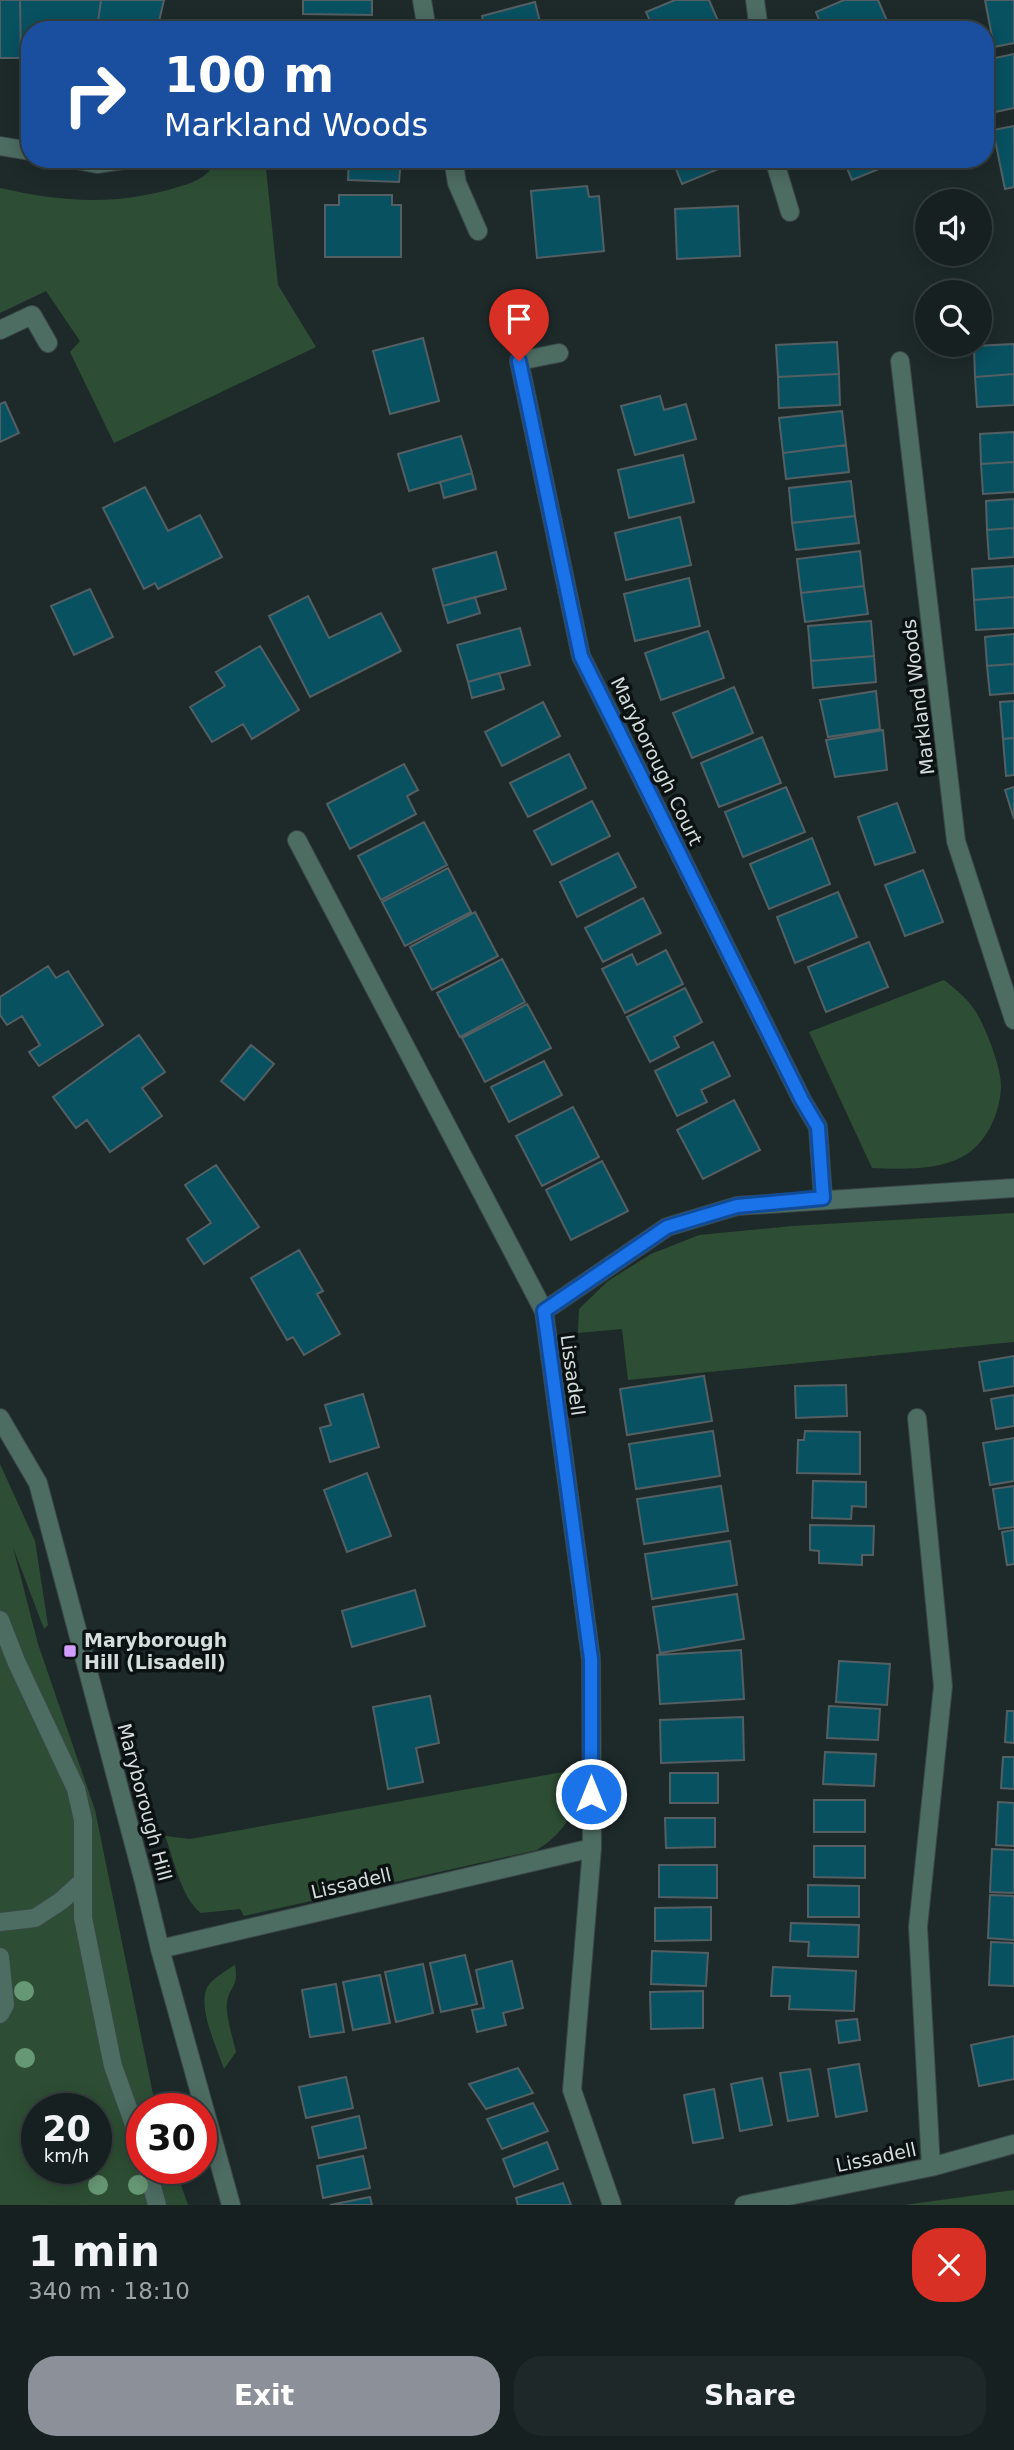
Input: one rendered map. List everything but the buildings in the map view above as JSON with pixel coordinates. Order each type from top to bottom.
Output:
[{"type":"street","points":[[422,0],[426,21]]},
{"type":"street","points":[[755,0],[758,21]]},
{"type":"street","points":[[0,146],[21,150]]},
{"type":"street","points":[[454,168],[457,183],[478,231]]},
{"type":"street","points":[[777,168],[790,212]]},
{"type":"street","points":[[0,330],[32,315],[48,343]]},
{"type":"street","name":"Maryborough Court","points":[[559,353],[519,361],[581,656],[802,1100],[818,1127],[823,1198]]},
{"type":"street","name":"Markland Woods","points":[[900,361],[956,841],[1014,1020]]},
{"type":"street","name":"Lissadell","points":[[297,840],[544,1311],[591,1659],[592,1847],[572,2090],[612,2205]]},
{"type":"street","points":[[544,1311],[667,1227],[737,1206],[823,1198],[1014,1188]]},
{"type":"street","name":"Maryborough Hill","points":[[0,1418],[38,1483],[160,1949],[231,2205]]},
{"type":"street","points":[[917,1418],[943,1686],[918,1927],[931,2166]]},
{"type":"street","points":[[0,1620],[16,1661],[76,1789],[83,1820],[83,1918],[113,2066],[126,2102]]},
{"type":"street","name":"Lissadell","points":[[160,1949],[592,1847]]},
{"type":"street","points":[[0,1922],[35,1918],[61,1901],[83,1881]]},
{"type":"street","points":[[0,1957],[5,2005],[0,2014]]},
{"type":"street","name":"Lissadell","points":[[744,2205],[931,2166],[1014,2144]]},
{"type":"street","points":[[151,2184],[157,2205]]},
{"type":"green space","points":[[266,168],[278,285],[316,347],[114,443],[70,352],[80,341],[46,291],[0,313],[0,188],[67,199],[111,199],[156,193],[184,185],[210,170]]},
{"type":"green space","points":[[944,980],[974,1009],[992,1046],[1001,1085],[995,1116],[985,1136],[971,1152],[952,1162],[917,1168],[872,1168],[809,1032]]},
{"type":"green space","points":[[1014,1213],[1014,1342],[628,1380],[622,1329],[578,1333],[579,1309],[608,1281],[651,1254],[699,1235],[792,1226]]},
{"type":"green space","points":[[0,1464],[35,1541],[48,1625],[44,1629],[13,1547],[38,1644],[95,1810],[153,2093],[126,2093],[126,2184],[181,2184],[188,2205],[0,2205]]},
{"type":"green space","points":[[574,1770],[576,1795],[570,1816],[556,1835],[537,1850],[244,1916],[240,1909],[201,1913],[194,1906],[183,1888],[165,1836],[190,1839]]},
{"type":"green space","points":[[235,1965],[236,1978],[228,1996],[227,2007],[236,2052],[224,2069],[210,2030],[204,1999],[211,1982]]},
{"type":"green space","points":[[1014,2190],[1014,2205],[904,2205]]},
{"type":"place","name":"Maryborough Hill (Lisadell)","points":[[70,1651]]},
{"type":"route","points":[[519,361],[581,656],[802,1100],[818,1127],[823,1198],[737,1206],[667,1227],[544,1311],[591,1659],[591,1794]]}]
